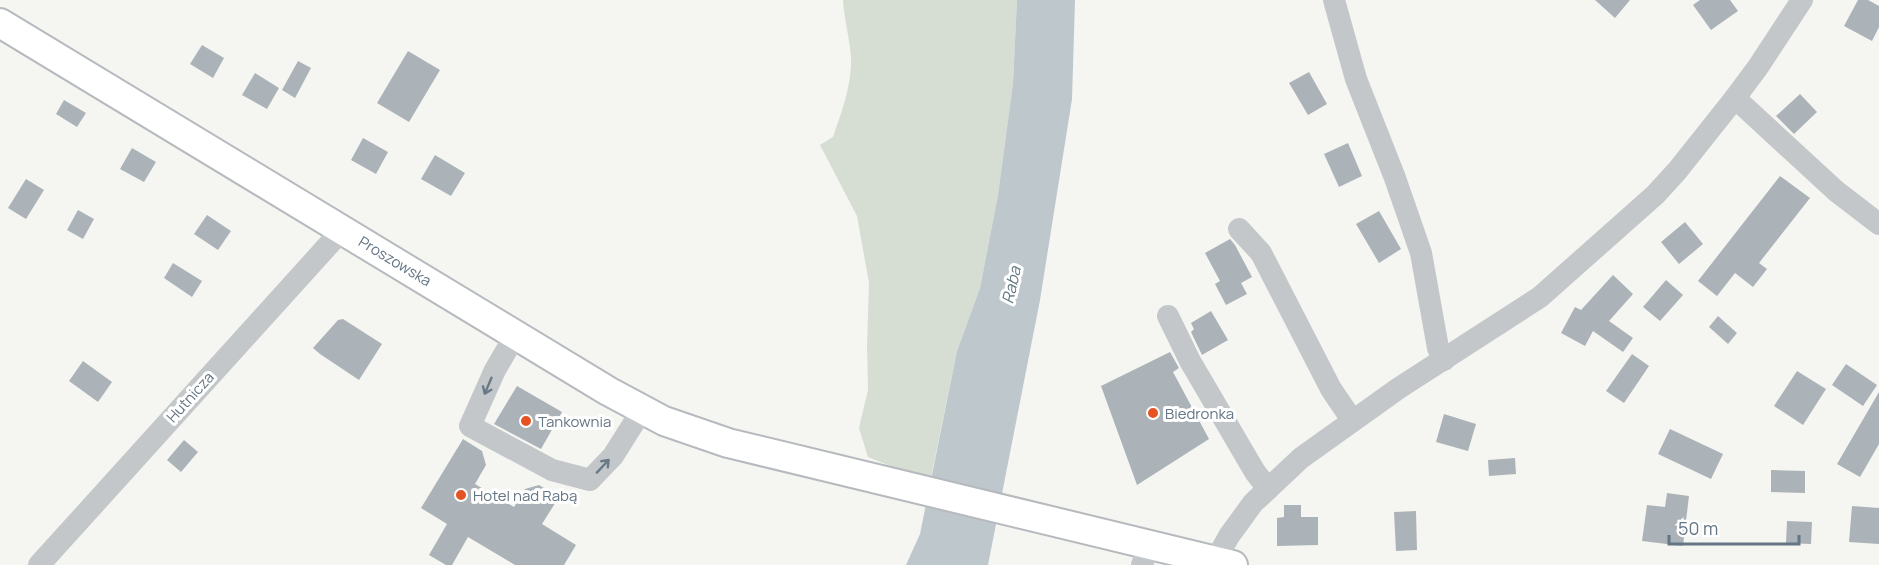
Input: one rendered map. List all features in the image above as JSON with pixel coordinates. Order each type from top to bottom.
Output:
[{"type":"main road","name":"Proszowska","points":[[0,22],[342,230],[664,421],[720,441],[1089,531],[1145,555],[1224,563]]},
{"type":"street","points":[[1334,0],[1356,79],[1395,178],[1421,253],[1438,348],[1444,360]]},
{"type":"street","points":[[1224,563],[1229,536],[1253,503],[1301,458],[1352,420],[1540,297],[1655,195],[1734,99],[1802,0]]},
{"type":"street","points":[[1734,99],[1836,191],[1879,224]]},
{"type":"street","points":[[1239,229],[1261,253],[1331,389],[1352,420]]},
{"type":"street","name":"Hutnicza","points":[[39,565],[342,230]]},
{"type":"street","points":[[1168,316],[1190,361],[1255,472],[1268,489]]},
{"type":"street","points":[[516,334],[495,370],[470,426],[552,470],[590,480],[613,456],[642,410]]},
{"type":"shaded area","points":[[843,0],[1017,0],[1013,83],[998,195],[980,288],[957,351],[930,482],[868,457],[859,428],[868,390],[869,283],[857,216],[820,145],[833,137],[849,84],[851,58]]},
{"type":"water","name":"Raba","points":[[1017,0],[1075,0],[1072,99],[1040,300],[988,565],[906,565],[920,534],[957,351],[980,288],[998,195],[1013,83]]},
{"type":"building","points":[[1595,0],[1630,0],[1615,18]]},
{"type":"building","points":[[1700,0],[1730,0],[1738,11],[1711,30],[1693,5]]},
{"type":"building","points":[[1858,0],[1868,0],[1879,6],[1879,27],[1872,41],[1844,26]]},
{"type":"building","points":[[202,45],[224,58],[213,78],[190,64]]},
{"type":"building","points":[[408,51],[440,70],[409,122],[377,103]]},
{"type":"building","points":[[298,61],[311,68],[295,98],[282,90]]},
{"type":"building","points":[[1309,72],[1327,104],[1308,115],[1289,83]]},
{"type":"building","points":[[255,73],[279,88],[267,109],[242,95]]},
{"type":"building","points":[[1800,94],[1817,112],[1794,134],[1776,116]]},
{"type":"building","points":[[64,100],[86,113],[77,127],[56,114]]},
{"type":"building","points":[[363,138],[388,152],[376,174],[351,160]]},
{"type":"building","points":[[1348,143],[1362,176],[1339,187],[1324,154]]},
{"type":"building","points":[[132,148],[156,162],[144,182],[120,169]]},
{"type":"building","points":[[435,155],[465,173],[451,196],[421,179]]},
{"type":"building","points":[[1780,176],[1810,198],[1759,263],[1767,269],[1753,287],[1735,273],[1717,296],[1698,281]]},
{"type":"building","points":[[26,179],[44,190],[26,219],[8,208]]},
{"type":"building","points":[[78,210],[94,219],[83,239],[67,230]]},
{"type":"building","points":[[1379,211],[1401,249],[1379,263],[1356,224]]},
{"type":"building","points":[[207,215],[231,231],[218,250],[194,234]]},
{"type":"building","points":[[1685,222],[1703,244],[1679,264],[1661,242]]},
{"type":"building","points":[[1230,239],[1252,277],[1241,283],[1247,294],[1226,305],[1215,284],[1220,281],[1205,253]]},
{"type":"building","points":[[173,263],[202,281],[192,297],[164,278]]},
{"type":"building","points":[[1613,275],[1633,294],[1609,321],[1633,338],[1623,352],[1593,331],[1585,346],[1561,333],[1575,307],[1581,310]]},
{"type":"building","points":[[1666,280],[1683,295],[1660,321],[1643,307]]},
{"type":"building","points":[[1211,311],[1228,340],[1202,355],[1191,332],[1194,329],[1191,323]]},
{"type":"building","points":[[1718,316],[1737,333],[1728,344],[1709,327]]},
{"type":"building","points":[[343,319],[382,344],[359,380],[313,348],[338,320]]},
{"type":"building","name":"Biedronka","points":[[1170,352],[1179,368],[1173,372],[1209,439],[1137,485],[1101,386]]},
{"type":"building","points":[[1632,354],[1649,366],[1624,403],[1606,391]]},
{"type":"building","points":[[83,361],[112,382],[98,402],[69,381]]},
{"type":"building","points":[[1846,364],[1877,385],[1863,406],[1832,385]]},
{"type":"building","points":[[1797,371],[1826,389],[1803,425],[1774,406]]},
{"type":"building","name":"Tankownia","points":[[517,386],[562,412],[541,449],[494,424]]},
{"type":"building","points":[[1879,392],[1879,444],[1860,477],[1837,464]]},
{"type":"building","points":[[1444,414],[1476,424],[1468,451],[1436,442]]},
{"type":"building","points":[[1670,429],[1723,454],[1711,479],[1658,454]]},
{"type":"building","name":"Hotel nad Rabą","points":[[463,439],[482,451],[486,465],[475,484],[514,507],[525,489],[539,485],[559,497],[542,524],[576,545],[564,565],[515,565],[468,537],[452,565],[446,565],[429,555],[447,524],[421,508]]},
{"type":"building","points":[[184,440],[198,452],[181,472],[167,460]]},
{"type":"building","points":[[1515,458],[1516,474],[1489,476],[1488,460]]},
{"type":"building","points":[[1771,470],[1805,471],[1805,493],[1771,492]]},
{"type":"building","points":[[1667,493],[1689,496],[1683,546],[1642,541],[1647,505],[1665,507]]},
{"type":"building","points":[[1284,505],[1301,505],[1301,517],[1318,517],[1318,545],[1277,546],[1277,518],[1284,517]]},
{"type":"building","points":[[1852,506],[1879,508],[1879,544],[1849,542]]},
{"type":"building","points":[[1416,511],[1417,550],[1396,551],[1394,512]]},
{"type":"building","points":[[1787,521],[1812,522],[1811,544],[1786,543]]},
{"type":"place","name":"Biedronka","points":[[1153,413]]},
{"type":"place","name":"Tankownia","points":[[526,421]]},
{"type":"place","name":"Hotel nad Rabą","points":[[461,495]]}]
